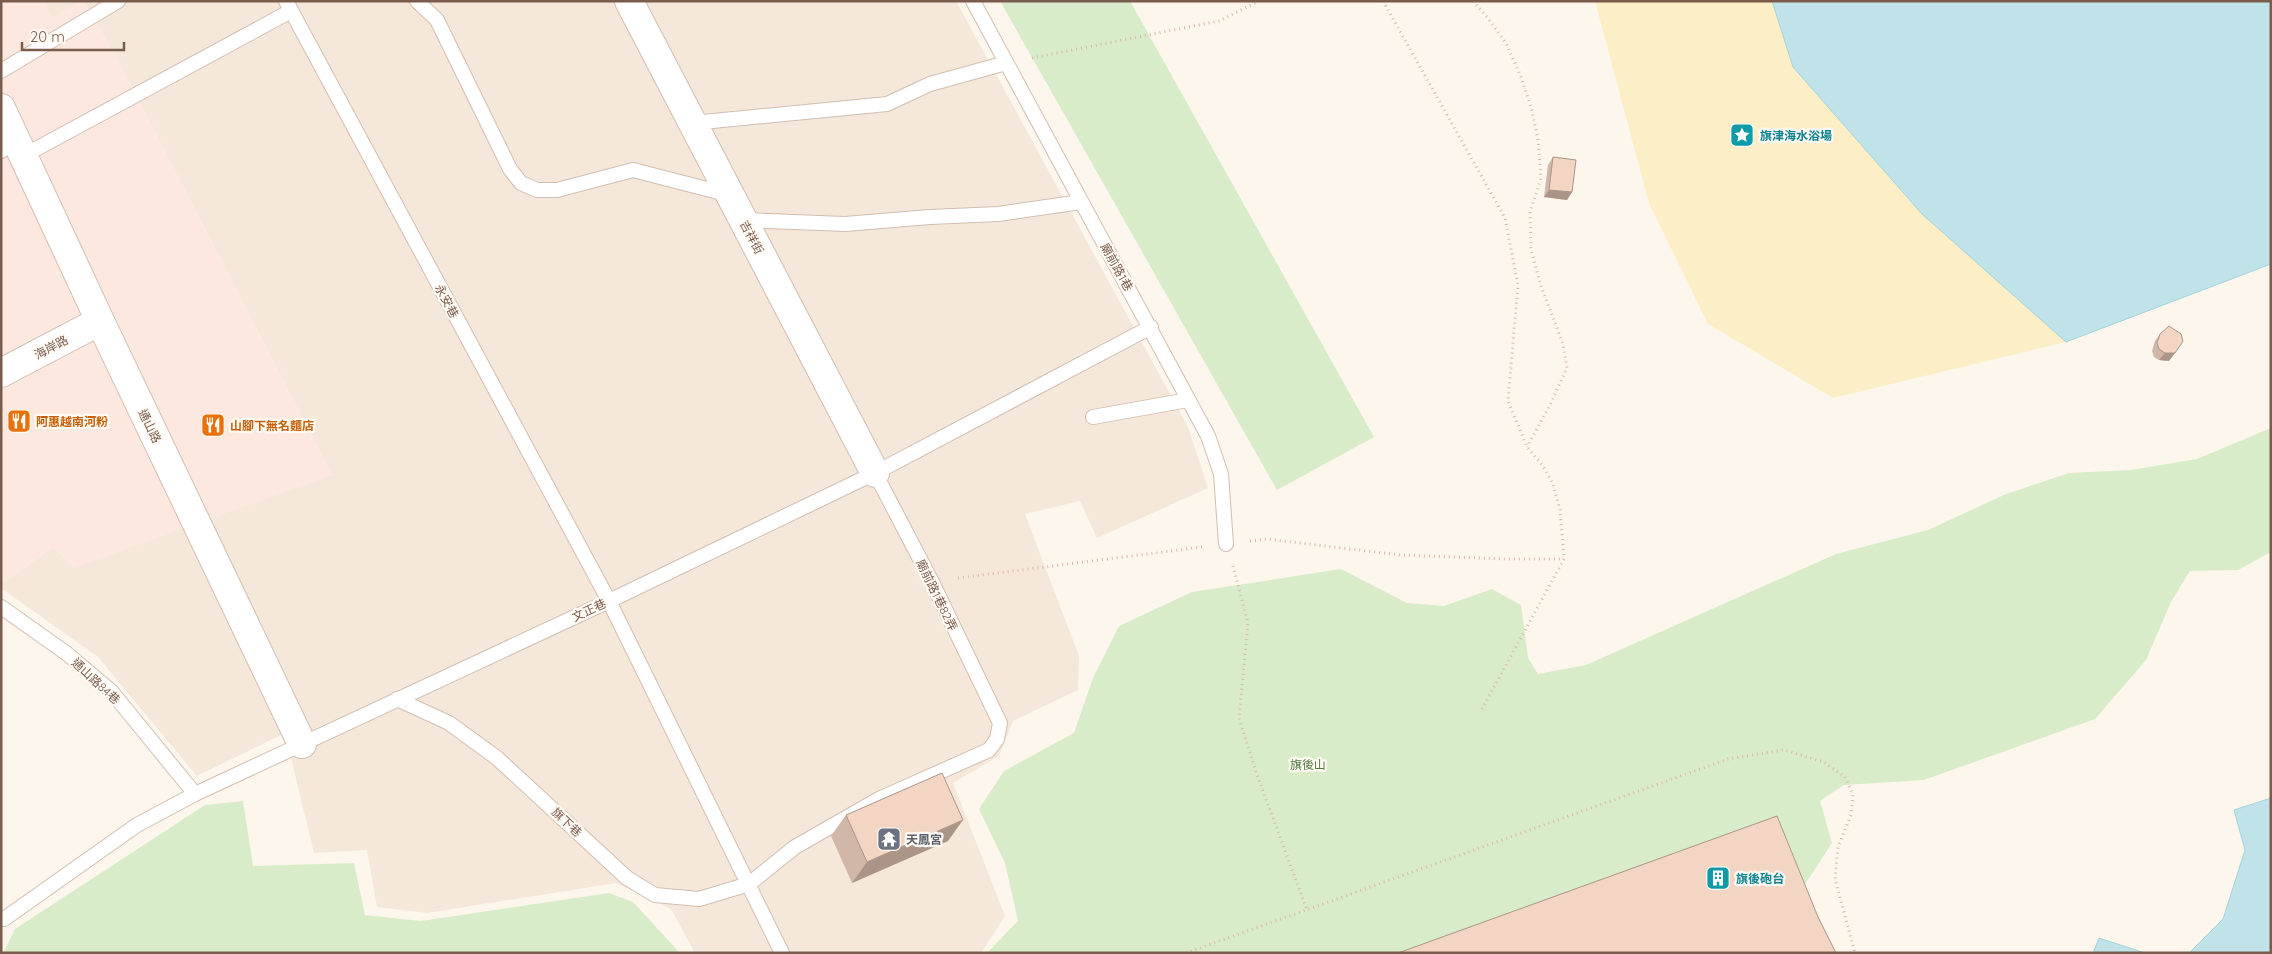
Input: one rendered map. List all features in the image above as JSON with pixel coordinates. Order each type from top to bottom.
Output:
[{"type":"street","name":"吉祥街","points":[[629,1],[875,473]]},
{"type":"street","name":"通山路","points":[[1,108],[14,150],[100,321],[302,744]]},
{"type":"street","name":"海岸路","points":[[1,373],[100,321]]},
{"type":"lane","points":[[1,71],[118,1]]},
{"type":"lane","points":[[417,1],[438,20],[510,169],[521,184],[537,190],[556,190],[633,170],[730,195]]},
{"type":"lane","name":"廟前路1巷","points":[[973,1],[1081,202],[1151,327],[1208,436],[1221,474],[1226,544]]},
{"type":"lane","points":[[14,150],[289,6]]},
{"type":"lane","name":"永安巷","points":[[289,6],[609,601]]},
{"type":"lane","points":[[692,123],[887,104],[930,84],[1006,63]]},
{"type":"lane","points":[[743,220],[845,224],[998,214],[1081,202]]},
{"type":"lane","points":[[875,473],[1151,327]]},
{"type":"lane","points":[[1093,417],[1188,400]]},
{"type":"lane","name":"文正巷","points":[[302,744],[609,601],[875,473]]},
{"type":"lane","name":"廟前路1巷82弄","points":[[749,884],[795,847],[879,799],[989,750],[997,739],[1000,723],[932,582],[875,473]]},
{"type":"lane","points":[[609,601],[782,953]]},
{"type":"lane","name":"通山路84巷","points":[[1,607],[66,652],[111,691],[195,794]]},
{"type":"lane","name":"旗下巷","points":[[396,699],[449,723],[497,758],[627,878],[655,895],[699,899],[749,884]]},
{"type":"lane","points":[[4,919],[137,825],[195,794],[302,744]]},
{"type":"path","points":[[1006,63],[1219,21],[1259,1]]},
{"type":"path","points":[[1383,1],[1505,218],[1518,285],[1508,401],[1526,448],[1543,466],[1553,484],[1560,510],[1564,559],[1482,708]]},
{"type":"path","points":[[1473,1],[1506,43],[1521,77],[1531,107],[1538,139],[1541,178],[1530,212],[1531,250],[1541,286],[1563,344],[1566,368],[1549,407],[1526,448]]},
{"type":"path","points":[[932,582],[1267,539],[1400,555],[1564,559]]},
{"type":"path","points":[[1226,544],[1248,623],[1239,718],[1256,772],[1307,910]]},
{"type":"path","points":[[1186,953],[1728,759],[1784,750],[1824,762],[1844,777],[1853,794],[1851,815],[1838,848],[1836,879],[1855,953]]},
{"type":"shaded area","points":[[1,1],[45,1],[51,18],[83,1],[115,55],[332,475],[73,568],[53,547],[1,584]]},
{"type":"shaded area","points":[[45,1],[83,1],[51,19]]},
{"type":"shaded area","points":[[83,1],[956,1],[1188,427],[1208,488],[1097,538],[1080,501],[1025,514],[1079,656],[1078,690],[1013,721],[999,756],[953,783],[1005,916],[981,953],[695,953],[671,909],[616,883],[427,913],[377,907],[367,850],[314,853],[285,733],[197,776],[98,657],[1,588],[1,584],[53,547],[332,475],[115,55]]},
{"type":"green space","points":[[1000,1],[1130,1],[1374,437],[1277,490]]},
{"type":"green space","name":"旗後山","points":[[2271,428],[2271,552],[2238,570],[2190,571],[2171,602],[2146,660],[2095,719],[1924,780],[1844,785],[1820,801],[1832,843],[1787,912],[1454,953],[987,953],[1018,921],[1005,863],[979,809],[1004,771],[1074,733],[1093,678],[1119,626],[1192,592],[1341,569],[1407,603],[1444,606],[1492,589],[1521,605],[1528,658],[1538,674],[1586,665],[1836,554],[1928,530],[2006,494],[2069,473],[2131,470],[2197,459]]},
{"type":"green space","points":[[243,801],[253,866],[354,863],[365,915],[421,921],[609,893],[633,902],[680,953],[3,953],[15,929],[205,805]]},
{"type":"sand","name":"旗津海水浴場","points":[[1595,1],[1772,1],[1793,67],[1922,214],[2066,342],[1833,398],[1708,324],[1649,203]]},
{"type":"water","points":[[1772,1],[2271,1],[2271,264],[2066,342],[1922,214],[1793,67]]},
{"type":"water","points":[[2271,798],[2271,953],[2189,953],[2223,919],[2245,850],[2234,810]]},
{"type":"water","points":[[2099,938],[2145,953],[2093,953]]},
{"type":"building","points":[[1553,157],[1576,160],[1572,192],[1549,190]]},
{"type":"building","points":[[2169,326],[2181,334],[2183,341],[2175,353],[2165,353],[2159,349],[2157,343],[2160,334]]},
{"type":"building","points":[[942,773],[963,820],[867,862],[846,815]]},
{"type":"building","name":"旗後砲台","points":[[1777,816],[1818,917],[1836,953],[1398,953]]},
{"type":"place","name":"旗津海水浴場","points":[[1742,135]]},
{"type":"place","name":"阿惠越南河粉","points":[[19,421]]},
{"type":"place","name":"山腳下無名麵店","points":[[213,425]]},
{"type":"place","name":"天鳳宮","points":[[889,839]]},
{"type":"place","name":"旗後砲台","points":[[1718,878]]}]
